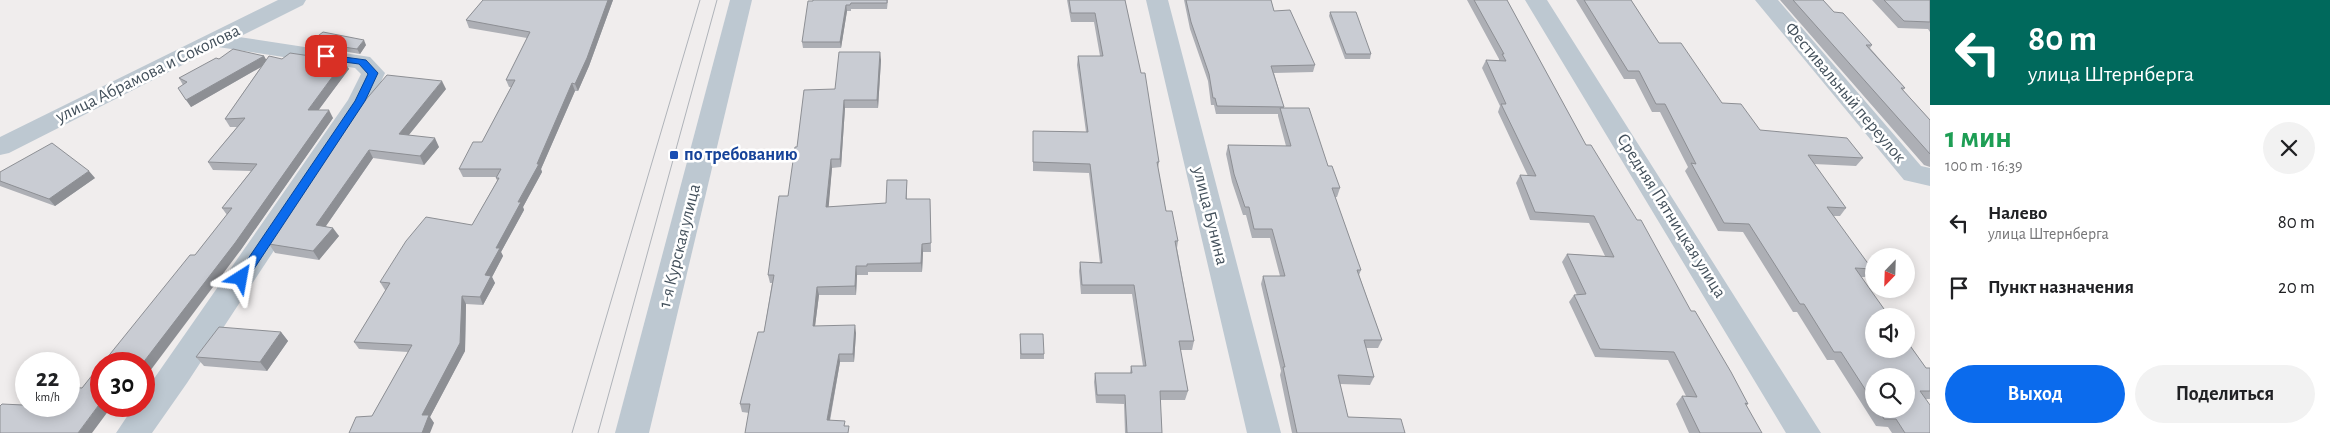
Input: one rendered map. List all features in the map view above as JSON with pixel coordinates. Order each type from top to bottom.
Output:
[{"type":"street","name":"улица Абрамова и Соколова","points":[[0,147],[295,0]]},
{"type":"street","name":"1-я Курская улица","points":[[632,433],[741,0]]},
{"type":"street","name":"улица Бунина","points":[[1157,0],[1264,433]]},
{"type":"street","name":"Средняя Пятницкая улица","points":[[1536,0],[1628,145],[1804,433]]},
{"type":"street","name":"Фестивальный переулок","points":[[1766,0],[1913,174],[1930,177]]},
{"type":"street","points":[[133,433],[176,374],[355,109],[374,73],[362,62],[216,40]]},
{"type":"building","points":[[483,0],[608,0],[587,58],[575,84],[572,83],[537,164],[539,164],[496,248],[500,248],[485,275],[491,276],[480,297],[462,296],[460,343],[422,415],[429,415],[422,433],[349,433],[356,417],[372,416],[412,345],[354,342],[390,283],[380,282],[406,241],[426,217],[472,225],[499,178],[496,178],[501,169],[459,169],[473,142],[482,142],[515,80],[506,80],[530,32],[466,20]]},
{"type":"building","points":[[887,0],[887,3],[851,3],[846,5],[840,42],[802,42],[808,1]]},
{"type":"building","points":[[1069,0],[1125,0],[1141,73],[1145,73],[1159,162],[1157,162],[1166,211],[1172,211],[1178,241],[1175,241],[1194,341],[1179,341],[1188,391],[1160,391],[1162,433],[1127,433],[1125,395],[1097,395],[1095,373],[1132,373],[1131,366],[1146,366],[1134,285],[1082,285],[1080,262],[1102,263],[1090,164],[1033,162],[1033,131],[1088,132],[1078,56],[1103,56],[1095,13],[1071,13]]},
{"type":"building","points":[[1186,0],[1271,0],[1274,11],[1290,10],[1315,65],[1271,66],[1284,107],[1217,106],[1215,98],[1213,98],[1209,74],[1191,22]]},
{"type":"building","points":[[1474,0],[1507,0],[1586,145],[1591,145],[1637,220],[1641,220],[1691,311],[1695,311],[1731,372],[1748,404],[1745,403],[1762,433],[1700,433],[1682,396],[1697,397],[1674,352],[1600,349],[1574,295],[1586,294],[1567,254],[1614,257],[1594,216],[1535,212],[1520,175],[1536,176],[1501,104],[1506,104],[1486,60],[1506,61],[1502,54],[1504,54]]},
{"type":"building","points":[[1584,0],[1631,0],[1659,43],[1681,43],[1722,103],[1741,104],[1760,130],[1847,138],[1863,158],[1808,155],[1846,208],[1827,207],[1865,259],[1865,269],[1855,268],[1865,282],[1865,298],[1876,298],[1883,308],[1865,308],[1865,358],[1915,358],[1915,353],[1926,368],[1930,368],[1930,391],[1920,391],[1930,405],[1930,433],[1905,433],[1896,419],[1883,418],[1915,418],[1915,368],[1865,368],[1865,389],[1841,352],[1834,352],[1804,304],[1800,304],[1749,224],[1724,223],[1691,163],[1696,164],[1665,104],[1656,104],[1639,71],[1628,71]]},
{"type":"building","points":[[1793,0],[1823,0],[1834,12],[1843,13],[1872,45],[1866,45],[1905,88],[1901,88],[1930,120],[1930,154]]},
{"type":"building","points":[[1884,0],[1930,0],[1930,22],[1904,21]]},
{"type":"building","points":[[1330,12],[1356,12],[1371,54],[1346,54]]},
{"type":"building","points":[[323,32],[364,40],[357,49],[310,42]]},
{"type":"building","points":[[233,49],[264,56],[186,100],[178,88],[187,82],[179,78],[216,58],[219,59]]},
{"type":"building","points":[[839,52],[880,52],[877,100],[844,100],[840,159],[831,159],[826,207],[886,203],[887,180],[907,180],[906,199],[930,199],[931,243],[922,244],[921,263],[856,266],[855,286],[817,287],[813,326],[855,325],[853,354],[839,354],[827,420],[845,421],[844,426],[849,426],[848,433],[745,433],[750,404],[740,404],[758,332],[764,332],[774,275],[768,275],[779,196],[788,196],[795,147],[797,147],[804,90],[835,89]]},
{"type":"building","points":[[290,53],[344,61],[308,110],[329,110],[235,243],[151,352],[112,352],[190,255],[195,255],[232,208],[222,208],[257,164],[208,162],[245,118],[225,119],[269,56],[282,59]]},
{"type":"building","points":[[387,75],[442,81],[399,134],[435,138],[420,156],[369,150],[316,225],[333,228],[313,251],[269,244],[363,103]]},
{"type":"building","points":[[1280,108],[1309,108],[1328,166],[1332,166],[1340,188],[1332,188],[1361,270],[1357,270],[1382,340],[1364,340],[1374,377],[1338,375],[1348,417],[1401,419],[1405,433],[1297,433],[1283,367],[1285,367],[1263,276],[1285,276],[1272,229],[1254,229],[1249,207],[1245,207],[1234,174],[1228,145],[1291,146]]},
{"type":"building","points":[[52,143],[89,171],[49,199],[0,181],[0,172]]},
{"type":"building","points":[[219,327],[281,332],[260,362],[196,357]]},
{"type":"building","points":[[1020,334],[1043,334],[1044,354],[1021,354]]},
{"type":"building","points":[[90,378],[90,417],[78,433],[0,433],[0,406],[2,404],[15,405],[15,417],[80,417],[80,388],[82,388]]},
{"type":"tram line","points":[[572,433],[700,0]]},
{"type":"tram line","points":[[598,433],[717,0]]},
{"type":"place","name":"по требованию","points":[[674,155]]},
{"type":"route","points":[[241,278],[360,101],[374,73],[362,62],[326,56]]}]
